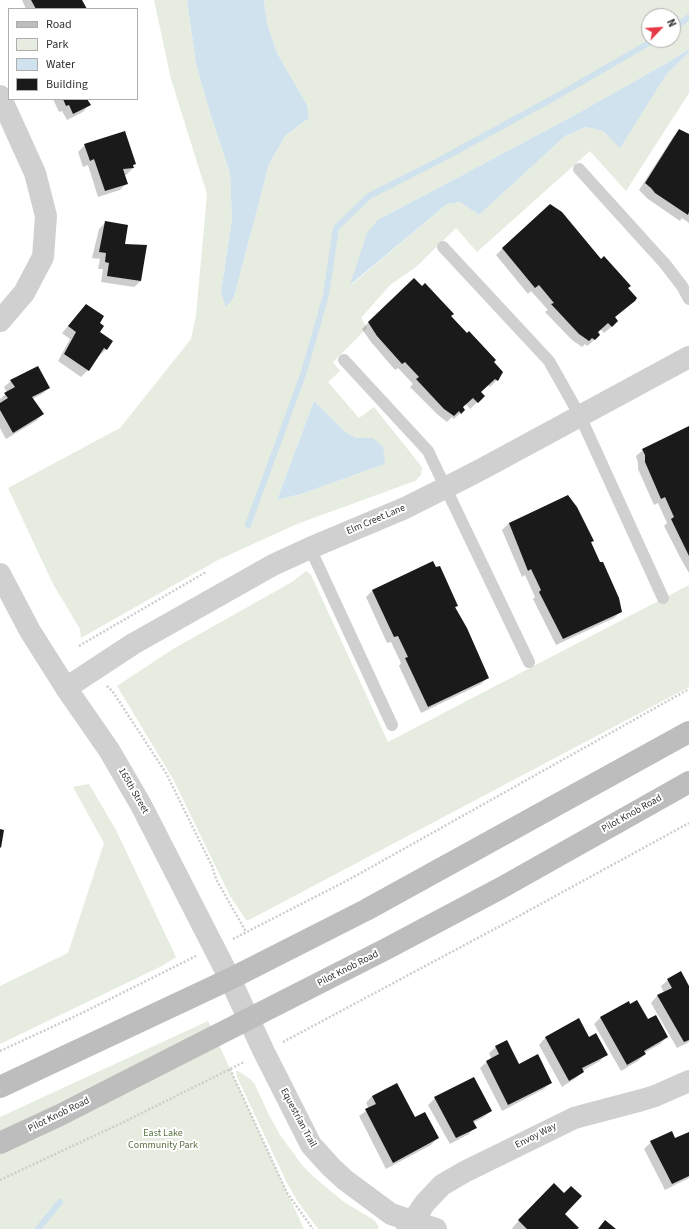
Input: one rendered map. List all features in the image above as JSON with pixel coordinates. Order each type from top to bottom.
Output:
[{"type":"main road","points":[[0,1087],[230,979],[372,906],[689,732]]},
{"type":"main road","name":"Pilot Knob Road","points":[[0,1143],[60,1115],[394,945],[508,884],[689,782]]},
{"type":"street","points":[[0,96],[35,173],[46,216],[43,257],[24,293],[0,321]]},
{"type":"street","name":"Elm Creet Lane","points":[[66,688],[133,644],[273,565],[405,508],[445,488],[689,357]]},
{"type":"street","name":"165th Street","points":[[0,574],[30,631],[66,688],[109,750],[142,805],[230,979],[248,1019]]},
{"type":"street","name":"Equestrian Trail","points":[[248,1019],[304,1133],[320,1156],[345,1180],[391,1214],[410,1225],[436,1229]]},
{"type":"street","name":"Envoy Way","points":[[410,1225],[425,1203],[442,1185],[466,1171],[570,1120],[642,1100],[689,1082]]},
{"type":"lane","points":[[579,169],[665,264],[682,286],[689,299]]},
{"type":"lane","points":[[443,247],[549,361],[580,416],[663,598]]},
{"type":"lane","points":[[344,360],[428,451],[529,662]]},
{"type":"lane","points":[[310,548],[392,725]]},
{"type":"path","points":[[79,646],[206,572]]},
{"type":"path","points":[[107,685],[144,738],[166,773],[212,866],[216,879],[246,932]]},
{"type":"path","points":[[0,1051],[80,1014],[350,879],[689,689]]},
{"type":"path","points":[[0,1180],[128,1120],[264,1052],[689,823]]},
{"type":"path","points":[[230,1069],[288,1193],[313,1229]]},
{"type":"green space","points":[[154,0],[187,0],[196,64],[210,113],[230,173],[232,219],[221,292],[234,297],[269,164],[285,136],[309,118],[307,105],[277,53],[267,23],[264,0],[689,0],[689,49],[573,116],[379,219],[351,285],[447,204],[460,202],[479,215],[565,136],[586,127],[603,131],[620,147],[666,75],[689,52],[689,93],[626,191],[590,151],[477,252],[456,228],[416,267],[390,285],[361,318],[367,328],[333,362],[340,371],[328,382],[359,418],[374,407],[422,467],[421,475],[415,481],[297,524],[218,560],[81,638],[80,629],[53,584],[8,488],[120,428],[191,339],[196,315],[207,194],[171,79]],"holes":[[[314,401],[344,431],[356,438],[373,438],[385,464],[301,494],[277,500]]]},
{"type":"green space","points":[[306,571],[311,575],[388,742],[689,585],[689,687],[249,920],[246,920],[230,896],[173,779],[117,686],[173,649],[292,582]]},
{"type":"green space","points":[[89,784],[116,830],[176,957],[164,965],[0,1044],[0,986],[68,953],[104,843],[73,787]]},
{"type":"green space","name":"East Lake Community Park","points":[[208,1021],[304,1229],[0,1229],[0,1117]]},
{"type":"green space","points":[[236,1071],[249,1078],[254,1083],[280,1135],[302,1165],[344,1202],[374,1220],[379,1227],[378,1229],[318,1229],[298,1202],[287,1183],[237,1077]]},
{"type":"water","points":[[187,0],[264,0],[267,23],[277,53],[307,105],[309,118],[285,136],[269,164],[234,297],[226,307],[221,292],[232,219],[230,173],[210,113],[196,64]]},
{"type":"water","points":[[689,49],[689,52],[666,75],[620,148],[603,131],[586,127],[565,136],[479,215],[460,202],[447,204],[350,285],[367,233],[379,219],[573,116]]},
{"type":"water","points":[[314,401],[344,431],[356,438],[373,438],[383,447],[385,464],[301,494],[277,500]]},
{"type":"building","points":[[31,0],[82,0],[86,8],[35,8]]},
{"type":"building","points":[[63,100],[88,100],[91,105],[73,114],[69,105],[66,106]]},
{"type":"building","points":[[679,129],[689,134],[688,215],[655,193],[645,183]]},
{"type":"building","points":[[125,131],[136,164],[133,165],[134,168],[123,169],[128,184],[105,191],[94,159],[90,161],[84,144]]},
{"type":"building","points":[[550,204],[562,212],[601,259],[604,256],[631,286],[628,288],[637,298],[615,317],[618,321],[612,327],[608,323],[598,332],[600,335],[595,340],[592,338],[589,341],[579,334],[551,304],[554,303],[539,285],[535,288],[502,248]]},
{"type":"building","points":[[105,221],[128,225],[125,244],[147,245],[141,281],[107,276],[109,263],[105,262],[106,253],[99,252]]},
{"type":"building","points":[[414,278],[422,286],[425,283],[454,314],[451,316],[467,333],[469,331],[496,360],[494,362],[503,372],[498,381],[495,379],[481,392],[485,396],[478,403],[473,398],[463,407],[465,410],[461,414],[459,411],[454,416],[444,409],[416,379],[419,377],[405,362],[402,364],[377,336],[368,322]]},
{"type":"building","points":[[86,304],[104,316],[100,323],[104,326],[100,332],[113,341],[107,350],[104,348],[89,371],[64,354],[76,332],[68,326]]},
{"type":"building","points":[[38,366],[50,388],[32,397],[44,414],[13,433],[0,410],[0,403],[8,398],[4,393],[15,387],[10,380]]},
{"type":"building","points":[[689,426],[689,556],[671,519],[674,517],[665,497],[661,499],[645,462],[645,455],[642,449]]},
{"type":"building","points":[[568,495],[577,507],[594,541],[591,542],[600,562],[603,562],[619,598],[622,612],[563,639],[539,592],[541,590],[531,569],[528,571],[509,523]]},
{"type":"building","points":[[433,561],[436,567],[440,566],[458,606],[455,607],[467,628],[489,678],[428,707],[405,658],[408,657],[398,636],[394,637],[372,590]]},
{"type":"building","points":[[0,829],[4,830],[1,848],[0,847]]},
{"type":"building","points":[[681,971],[689,986],[689,1040],[684,1042],[657,995],[672,988],[667,979]]},
{"type":"building","points":[[637,1000],[648,1019],[656,1015],[668,1037],[644,1051],[646,1054],[627,1065],[600,1017],[629,1001],[630,1004]]},
{"type":"building","points":[[579,1018],[589,1037],[596,1033],[608,1055],[582,1068],[584,1072],[569,1081],[545,1037]]},
{"type":"building","points":[[507,1040],[519,1064],[538,1054],[552,1083],[508,1105],[486,1061],[499,1054],[495,1046]]},
{"type":"building","points":[[474,1077],[492,1111],[473,1121],[477,1128],[456,1138],[434,1097]]},
{"type":"building","points":[[397,1083],[415,1117],[425,1112],[439,1138],[393,1163],[365,1109],[376,1104],[372,1096]]},
{"type":"building","points":[[672,1131],[675,1138],[689,1132],[689,1176],[672,1184],[650,1141]]},
{"type":"building","points":[[554,1183],[564,1193],[571,1186],[582,1196],[565,1214],[579,1228],[527,1229],[518,1220]]},
{"type":"building","points":[[605,1220],[616,1229],[598,1229]]},
{"type":"waterway","points":[[681,23],[689,17]]},
{"type":"waterway","points":[[248,525],[304,372],[326,295],[336,228],[369,196],[440,160],[559,95],[641,48]]},
{"type":"waterway","points":[[38,1229],[60,1202]]}]
